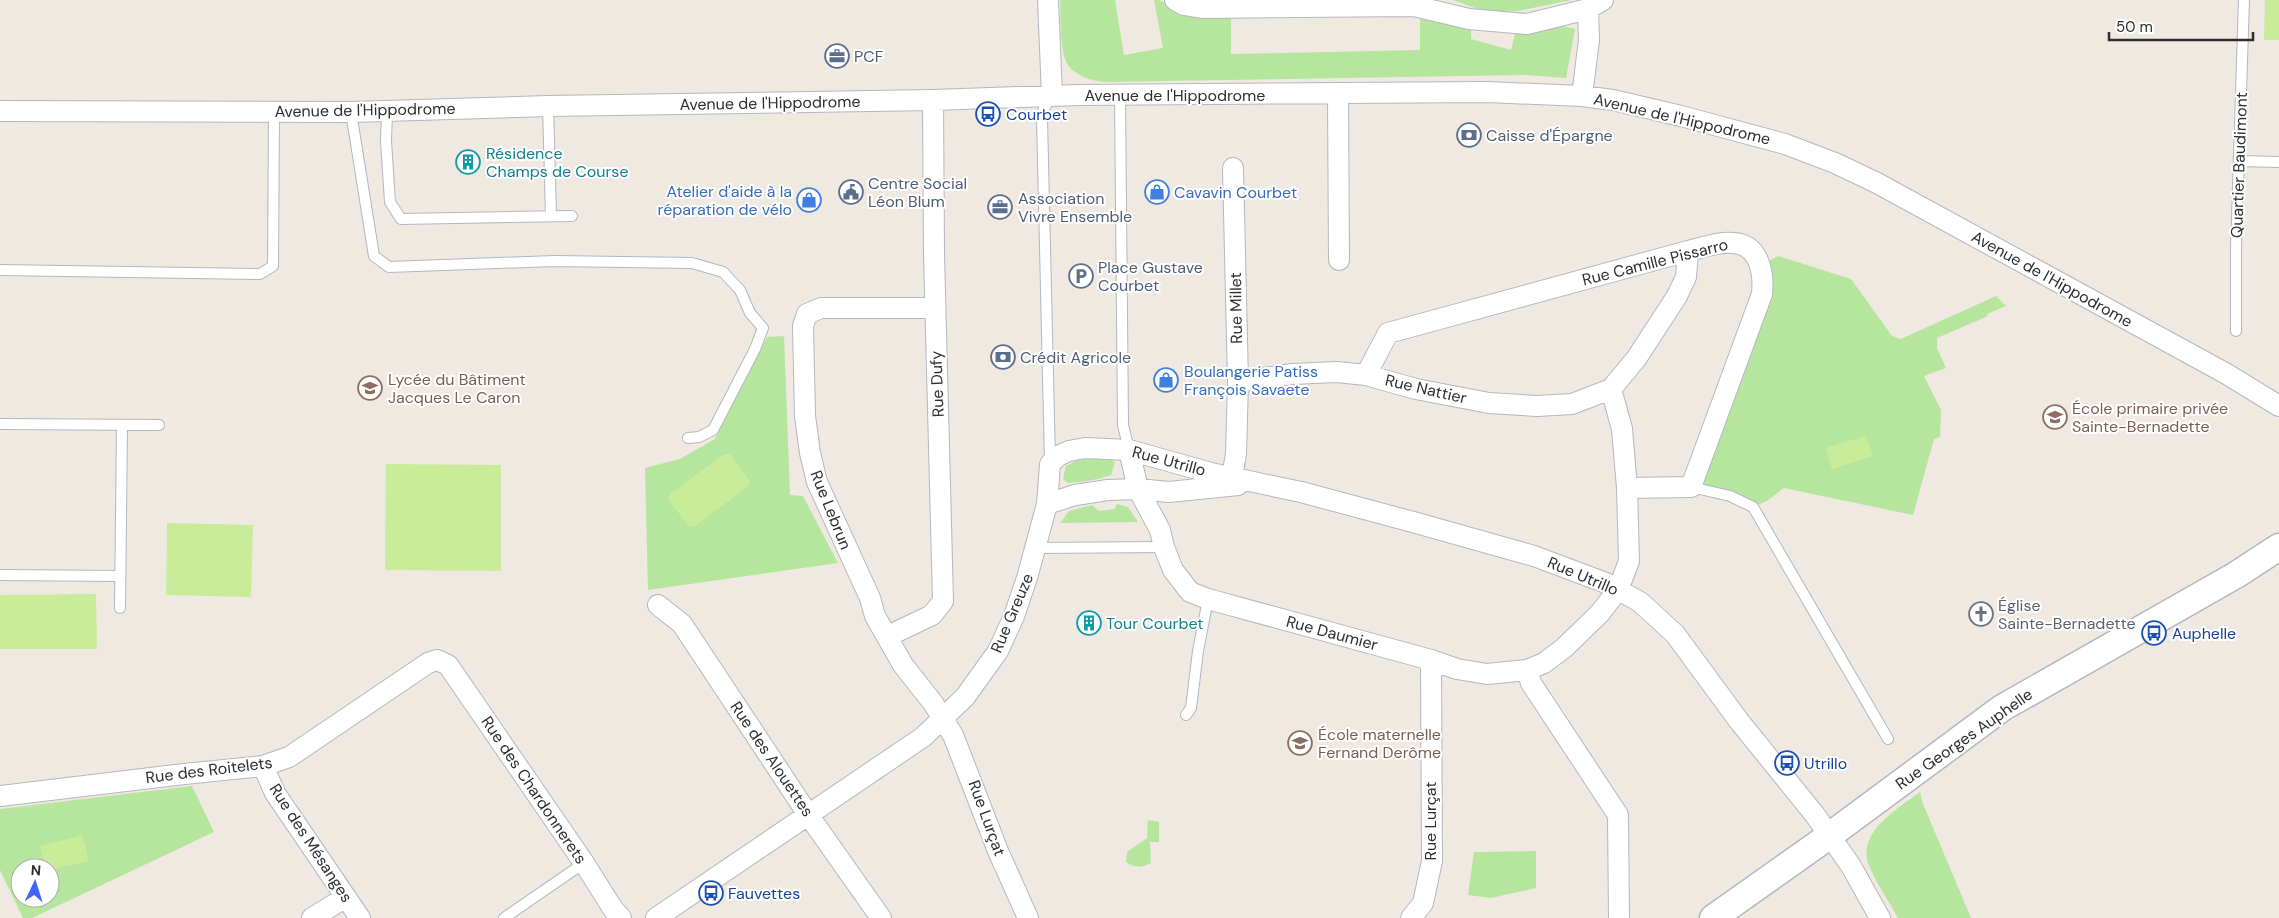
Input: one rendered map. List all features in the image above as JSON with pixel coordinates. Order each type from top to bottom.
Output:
[{"type":"street","points":[[1048,0],[1052,96]]},
{"type":"street","points":[[1175,0],[1184,5],[1202,8],[1414,6],[1469,20],[1519,24],[1526,24],[1595,5],[1582,96]]},
{"type":"street","name":"Avenue de l'Hippodrome","points":[[0,111],[387,112],[548,106],[933,100],[1052,96],[1486,92],[1582,96],[1613,100],[1691,118],[1785,144],[1834,163],[1877,183],[2225,373],[2279,406]]},
{"type":"street","points":[[1338,94],[1339,260]]},
{"type":"street","name":"Rue Dufy","points":[[888,636],[932,615],[943,601],[935,308],[933,100]]},
{"type":"street","name":"Rue Millet","points":[[1232,477],[1236,454],[1238,382],[1233,168]]},
{"type":"street","name":"Rue Camille Pissarro","points":[[1366,375],[1388,333],[1688,252],[1734,242],[1744,246],[1753,253],[1761,265],[1763,281],[1759,303],[1691,487]]},
{"type":"street","name":"Rue Nattier","points":[[1238,382],[1336,372],[1366,375],[1416,389],[1489,403],[1527,406],[1572,404],[1611,388],[1636,359],[1677,296],[1686,277],[1688,252]]},
{"type":"street","name":"Rue Lebrun","points":[[935,308],[821,308],[807,314],[803,326],[804,416],[817,482],[870,598],[876,616],[903,665],[933,703],[943,720]]},
{"type":"street","points":[[1611,388],[1622,429],[1627,488],[1629,561],[1618,590]]},
{"type":"street","name":"Rue Utrillo","points":[[1050,464],[1058,456],[1069,450],[1085,448],[1129,450],[1262,485],[1301,492],[1534,556],[1606,582],[1640,602],[1675,634],[1829,836],[1857,877],[1880,918]]},
{"type":"street","name":"Rue Daumier","points":[[1129,450],[1138,489],[1160,530],[1173,570],[1190,592],[1208,600],[1431,660],[1457,669],[1487,674],[1527,670],[1544,663],[1564,648],[1600,612],[1618,590]]},
{"type":"street","name":"Rue Greuze","points":[[656,918],[923,737],[965,698],[998,651],[1014,616],[1036,548],[1047,504],[1050,464]]},
{"type":"street","name":"Rue Utrillo","points":[[1047,504],[1075,495],[1138,489],[1169,492],[1234,485],[1262,485]]},
{"type":"street","points":[[1627,488],[1691,487]]},
{"type":"street","name":"Rue Georges Auphelle","points":[[1713,918],[1829,836],[2002,708],[2229,579],[2279,546]]},
{"type":"street","name":"Rue des Alouettes","points":[[658,605],[682,624],[808,816],[881,918]]},
{"type":"street","name":"Rue des Roitelets","points":[[0,796],[263,766],[290,758],[428,663],[437,660],[448,665]]},
{"type":"street","name":"Rue Lurçat","points":[[1411,918],[1423,903],[1432,861],[1431,660]]},
{"type":"street","name":"Rue des Chardonnerets","points":[[448,665],[620,917]]},
{"type":"street","points":[[1527,670],[1531,683],[1618,815],[1619,918]]},
{"type":"street","name":"Rue Lurçat","points":[[943,720],[954,735],[998,852],[1028,918]]},
{"type":"street","name":"Rue des Mésanges","points":[[263,766],[275,793],[360,918]]},
{"type":"street","points":[[312,918],[346,897]]},
{"type":"lane","name":"Quartier Baudimont","points":[[2236,331],[2244,0]]},
{"type":"lane","points":[[1120,95],[1123,425],[1129,450]]},
{"type":"lane","points":[[1050,464],[1042,118],[1044,108],[1052,96]]},
{"type":"lane","points":[[548,106],[551,216]]},
{"type":"lane","points":[[0,270],[260,274],[273,266],[274,112]]},
{"type":"lane","points":[[351,112],[374,256],[389,267],[554,261],[692,264],[723,272],[740,290],[750,313],[763,328],[755,349],[713,430],[688,438]]},
{"type":"lane","points":[[387,112],[386,141],[390,202],[401,220],[572,216]]},
{"type":"lane","points":[[2239,161],[2279,162]]},
{"type":"lane","points":[[0,424],[159,425]]},
{"type":"lane","points":[[120,608],[122,425]]},
{"type":"lane","points":[[1691,487],[1730,496],[1753,507],[1888,739]]},
{"type":"lane","points":[[1036,548],[1164,547]]},
{"type":"lane","points":[[0,575],[120,576]]},
{"type":"lane","points":[[1186,715],[1191,708],[1198,651],[1208,600]]},
{"type":"lane","points":[[504,918],[584,863]]},
{"type":"green space","points":[[1060,0],[1115,0],[1124,55],[1163,48],[1154,0],[1159,0],[1185,11],[1231,17],[1231,54],[1420,50],[1420,19],[1438,20],[1471,28],[1471,39],[1511,50],[1515,34],[1563,26],[1575,29],[1566,78],[1524,75],[1104,82],[1081,76],[1071,69],[1065,59],[1062,46]]},
{"type":"green space","points":[[1453,0],[1572,0],[1518,11],[1483,11]]},
{"type":"green space","points":[[2265,0],[2279,0],[2279,40],[2264,40]]},
{"type":"green space","points":[[1778,256],[1851,279],[1892,336],[1901,339],[1996,296],[2006,306],[1937,338],[1937,348],[1946,368],[1924,376],[1941,410],[1940,437],[1934,439],[1913,515],[1784,488],[1767,501],[1753,507],[1691,487],[1761,265]]},
{"type":"green space","points":[[784,336],[790,495],[803,496],[838,563],[648,590],[645,468],[680,459],[715,439],[767,337]]},
{"type":"green space","points":[[1866,436],[1873,456],[1832,469],[1826,448]]},
{"type":"green space","points":[[724,454],[730,454],[750,481],[749,486],[695,526],[689,527],[668,499],[670,494]]},
{"type":"green space","points":[[1105,456],[1115,462],[1111,475],[1074,483],[1068,483],[1063,479],[1066,466],[1080,459]]},
{"type":"green space","points":[[386,464],[501,465],[501,571],[385,570]]},
{"type":"green space","points":[[1117,504],[1128,507],[1138,522],[1060,523],[1069,511],[1092,505],[1099,511],[1115,509]]},
{"type":"green space","points":[[167,523],[253,525],[251,597],[166,595]]},
{"type":"green space","points":[[96,594],[97,649],[0,649],[0,595]]},
{"type":"green space","points":[[192,786],[214,832],[60,905],[60,858],[10,858],[10,891],[0,870],[0,809]]},
{"type":"green space","points":[[1920,792],[1923,804],[1971,918],[1898,918],[1868,863],[1867,851],[1869,841],[1875,831],[1892,813]]},
{"type":"green space","points":[[1148,820],[1159,822],[1159,842],[1150,842],[1151,863],[1144,866],[1135,866],[1126,862],[1127,852],[1147,838]]},
{"type":"green space","points":[[82,835],[89,861],[60,868],[60,858],[43,858],[40,846]]},
{"type":"green space","points":[[1536,851],[1536,888],[1491,898],[1468,895],[1474,852]]},
{"type":"green space","points":[[18,908],[53,908],[32,918],[23,918]]},
{"type":"place","name":"PCF","points":[[837,56]]},
{"type":"place","name":"Courbet","points":[[988,114]]},
{"type":"place","name":"Caisse d'Épargne","points":[[1469,135]]},
{"type":"place","name":"Résidence Champs de Course","points":[[468,162]]},
{"type":"place","name":"Centre Social Léon Blum","points":[[851,192]]},
{"type":"place","name":"Cavavin Courbet","points":[[1157,192]]},
{"type":"place","name":"Atelier d'aide à la réparation de vélo","points":[[809,200]]},
{"type":"place","name":"Association Vivre Ensemble","points":[[1000,207]]},
{"type":"place","name":"Place Gustave Courbet","points":[[1081,276]]},
{"type":"place","name":"Crédit Agricole","points":[[1003,357]]},
{"type":"place","name":"Boulangerie Patiss François Savaete","points":[[1166,380]]},
{"type":"place","name":"Lycée du Bâtiment Jacques Le Caron","points":[[370,388]]},
{"type":"place","name":"École primaire privée Sainte-Bernadette","points":[[2055,417]]},
{"type":"place","name":"Église Sainte-Bernadette","points":[[1981,614]]},
{"type":"place","name":"Tour Courbet","points":[[1089,623]]},
{"type":"place","name":"Auphelle","points":[[2154,633]]},
{"type":"place","name":"École maternelle Fernand Derôme","points":[[1300,743]]},
{"type":"place","name":"Utrillo","points":[[1787,763]]},
{"type":"place","name":"Fauvettes","points":[[711,893]]}]
